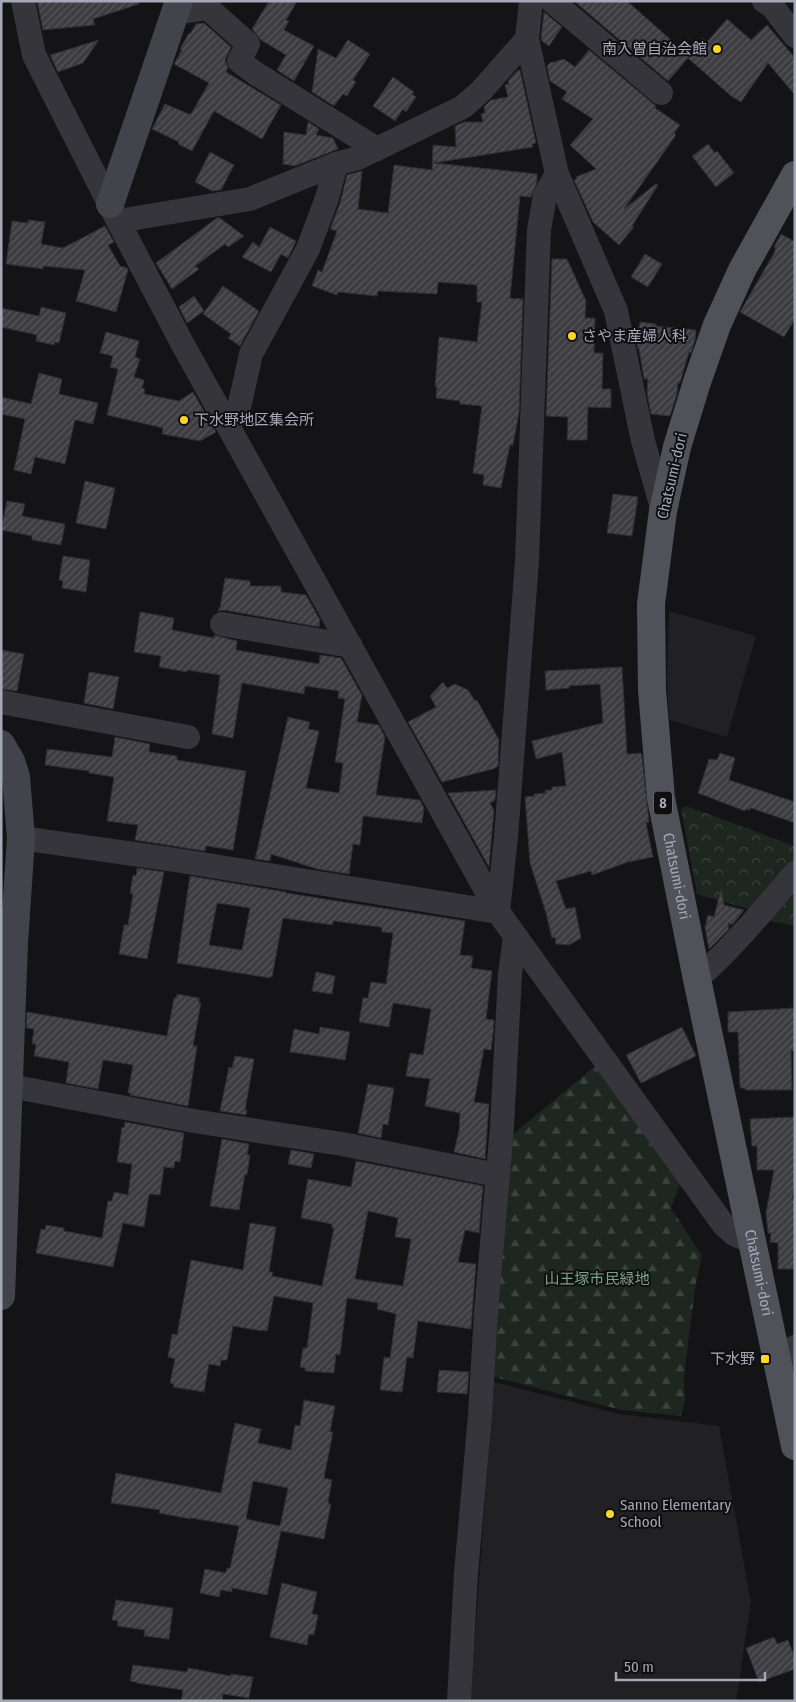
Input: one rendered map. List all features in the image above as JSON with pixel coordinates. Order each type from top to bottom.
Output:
[{"type":"main road","name":"Chatsumi-dori","points":[[795,175],[742,270],[717,325],[696,382],[677,447],[663,511],[651,604],[652,690],[662,798],[697,979],[795,1446]]},
{"type":"street","points":[[23,1],[34,55],[182,343],[498,912],[723,1224],[734,1234],[752,1242]]},
{"type":"street","points":[[531,1],[527,39],[557,174],[616,311],[643,441],[663,511]]},
{"type":"street","points":[[552,1],[661,93]]},
{"type":"street","points":[[764,1],[772,6],[795,36]]},
{"type":"street","points":[[114,212],[177,7],[208,8],[248,44],[239,61],[255,73],[377,149]]},
{"type":"street","points":[[114,212],[250,199],[336,164],[358,158],[463,106],[481,91],[527,39]]},
{"type":"street","points":[[228,425],[238,412],[251,354],[308,249],[327,198],[336,164]]},
{"type":"street","points":[[498,912],[506,838],[527,561],[539,230],[544,195],[557,174]]},
{"type":"street","points":[[222,624],[351,646]]},
{"type":"street","points":[[1,702],[188,737]]},
{"type":"street","points":[[1,744],[11,761],[16,777],[10,1086],[1,1296]]},
{"type":"street","points":[[14,824],[169,859],[498,912]]},
{"type":"street","points":[[697,979],[714,964],[795,873]]},
{"type":"street","points":[[459,1701],[466,1574],[502,1127],[510,974],[515,937]]},
{"type":"street","points":[[10,1086],[194,1121],[342,1144],[497,1175]]},
{"type":"street","points":[[778,1368],[795,1347]]},
{"type":"shaded area","points":[[669,611],[756,636],[727,737],[669,720],[667,680]]},
{"type":"shaded area","name":"Sanno Elementary School","points":[[494,1382],[619,1414],[719,1426],[751,1602],[736,1701],[470,1701]]},
{"type":"green space","points":[[686,806],[795,846],[795,865],[756,911],[697,894],[681,809]]},
{"type":"green space","points":[[795,886],[795,926],[766,920]]},
{"type":"green space","name":"山王塚市民緑地","points":[[594,1067],[603,1068],[682,1178],[671,1208],[702,1256],[696,1283],[689,1335],[684,1379],[685,1400],[681,1416],[622,1410],[494,1377],[500,1259],[511,1136]]},
{"type":"building","points":[[37,1],[138,1],[139,4],[93,19],[95,25],[43,30]]},
{"type":"building","points":[[275,1],[297,1],[286,20],[289,21],[284,30],[314,46],[294,81],[277,70],[286,55],[261,40],[252,29],[268,3]]},
{"type":"building","points":[[574,1],[627,1],[688,55],[703,38],[707,42],[727,19],[751,40],[767,25],[795,58],[795,95],[768,63],[741,102],[731,96],[688,58],[668,81]]},
{"type":"building","points":[[544,12],[562,27],[549,46],[541,38]]},
{"type":"building","points":[[204,23],[231,47],[225,60],[228,68],[226,72],[281,105],[262,139],[214,111],[192,151],[178,144],[179,142],[152,129],[165,104],[191,114],[209,83],[174,64],[189,33],[196,24]]},
{"type":"building","points":[[99,40],[83,63],[58,72],[50,55]]},
{"type":"building","points":[[348,40],[370,54],[353,80],[356,82],[347,96],[343,94],[334,106],[312,92],[318,49],[336,58]]},
{"type":"building","points":[[589,50],[656,106],[655,108],[680,125],[674,133],[676,135],[624,209],[656,184],[658,185],[632,226],[634,227],[619,245],[593,222],[574,180],[577,179],[576,177],[596,169],[570,145],[593,119],[562,99],[567,92],[550,81],[547,66],[550,63],[564,59],[575,67]]},
{"type":"building","points":[[520,70],[536,143],[532,144],[533,147],[434,163],[537,174],[537,182],[531,197],[520,196],[510,298],[523,299],[519,413],[513,445],[510,445],[501,488],[483,485],[484,475],[473,473],[482,406],[460,404],[460,401],[436,398],[437,387],[435,386],[439,337],[477,342],[482,302],[477,302],[477,285],[438,282],[437,294],[378,291],[377,296],[338,292],[337,295],[312,286],[318,270],[322,272],[337,231],[330,229],[340,203],[347,175],[362,171],[358,209],[388,213],[394,165],[432,170],[433,145],[456,147],[455,126],[464,122],[483,122],[481,114],[485,113],[484,107],[491,100],[508,97],[505,85],[509,84],[508,81]]},
{"type":"building","points":[[393,77],[414,92],[412,94],[416,97],[406,112],[403,109],[395,121],[373,106]]},
{"type":"building","points":[[308,122],[319,129],[316,135],[333,138],[338,149],[295,166],[283,164],[284,132],[306,135]]},
{"type":"building","points":[[708,144],[715,153],[717,151],[734,173],[716,187],[692,156]]},
{"type":"building","points":[[210,152],[234,165],[221,190],[212,191],[195,182]]},
{"type":"building","points":[[217,218],[220,218],[244,236],[228,247],[225,244],[195,266],[199,269],[172,289],[156,263]]},
{"type":"building","points":[[28,220],[45,222],[41,244],[63,248],[105,226],[114,242],[108,245],[120,266],[128,270],[116,312],[76,301],[85,270],[43,266],[43,269],[6,264],[12,221],[28,223]]},
{"type":"building","points":[[270,227],[296,241],[288,258],[281,254],[271,272],[242,257],[253,242],[259,247]]},
{"type":"building","points":[[781,234],[795,242],[795,319],[784,337],[740,312],[774,253],[776,248],[774,247]]},
{"type":"building","points":[[645,254],[662,264],[648,287],[631,277]]},
{"type":"building","name":"さやま産婦人科","points":[[552,259],[567,259],[586,301],[585,318],[595,318],[594,353],[603,353],[602,389],[611,389],[611,408],[588,407],[587,440],[567,440],[568,417],[546,416]]},
{"type":"building","points":[[223,286],[259,311],[240,346],[228,338],[231,334],[203,314]]},
{"type":"building","points":[[194,296],[204,311],[187,323],[179,307]]},
{"type":"building","points":[[41,307],[66,313],[59,343],[55,342],[54,345],[36,341],[37,335],[1,327],[1,308],[39,316]]},
{"type":"building","points":[[640,322],[656,324],[656,326],[696,330],[695,340],[691,353],[689,352],[680,383],[678,383],[677,394],[670,416],[651,414],[647,393],[648,379],[644,379],[634,330],[634,328],[639,328]]},
{"type":"building","points":[[106,332],[139,341],[135,357],[140,359],[134,377],[144,380],[142,388],[145,389],[144,394],[179,401],[193,392],[216,432],[200,441],[162,434],[163,428],[107,415],[118,369],[110,367],[113,356],[100,353]]},
{"type":"building","points":[[39,373],[62,379],[59,394],[98,403],[93,424],[75,420],[65,464],[35,457],[31,474],[14,470],[25,419],[1,414],[1,397],[31,404]]},
{"type":"building","points":[[85,481],[115,488],[106,529],[76,523]]},
{"type":"building","points":[[613,494],[638,497],[632,536],[607,533]]},
{"type":"building","points":[[7,501],[25,504],[22,516],[65,524],[61,545],[32,540],[32,536],[1,530]]},
{"type":"building","points":[[63,556],[90,560],[86,592],[62,588],[63,581],[59,580]]},
{"type":"building","points":[[225,578],[250,581],[250,586],[281,586],[281,592],[306,595],[320,620],[319,627],[224,610],[218,611]]},
{"type":"building","points":[[140,612],[174,618],[172,630],[214,638],[214,635],[237,641],[236,650],[319,664],[320,655],[341,658],[362,695],[357,722],[379,725],[385,737],[376,795],[420,800],[424,808],[422,823],[363,816],[360,845],[353,844],[349,874],[317,869],[271,854],[270,861],[255,859],[288,717],[310,722],[308,729],[319,731],[306,788],[339,793],[343,763],[335,762],[345,699],[338,698],[339,691],[305,686],[304,694],[242,683],[233,738],[212,734],[220,675],[159,667],[161,656],[134,652]]},
{"type":"building","points":[[1,650],[24,654],[17,691],[1,689]]},
{"type":"building","points":[[622,667],[627,754],[641,753],[642,756],[649,822],[646,823],[653,857],[628,862],[592,875],[591,871],[556,881],[566,909],[575,907],[581,938],[569,945],[556,944],[555,937],[552,938],[530,863],[525,797],[546,793],[545,790],[552,790],[552,787],[566,786],[562,752],[536,759],[532,741],[603,723],[600,684],[546,690],[545,671]]},
{"type":"building","points":[[89,672],[119,677],[113,709],[84,703]]},
{"type":"building","points":[[443,682],[447,688],[455,684],[468,690],[475,701],[477,700],[499,740],[498,766],[493,769],[442,782],[408,722],[436,707],[430,696]]},
{"type":"building","points":[[115,737],[150,744],[149,752],[177,756],[177,760],[246,771],[233,850],[206,846],[205,851],[135,840],[138,825],[107,821],[114,777],[89,773],[89,771],[45,765],[47,749],[112,757]]},
{"type":"building","points":[[720,753],[735,758],[729,780],[795,802],[795,823],[751,808],[745,811],[698,793],[709,759],[717,760]]},
{"type":"building","points":[[496,790],[495,800],[490,803],[494,810],[489,867],[448,793]]},
{"type":"building","points":[[137,868],[164,872],[147,959],[119,954],[124,925],[128,925],[133,894],[130,893],[133,875],[136,876]]},
{"type":"building","points":[[190,876],[465,921],[460,955],[473,956],[471,968],[492,971],[486,1019],[494,1020],[491,1050],[484,1049],[474,1102],[489,1104],[485,1159],[454,1152],[459,1131],[460,1113],[425,1106],[430,1079],[406,1076],[410,1053],[423,1055],[431,1009],[393,1003],[389,1027],[359,1022],[363,998],[368,998],[371,982],[386,984],[393,933],[382,932],[380,927],[333,921],[333,925],[283,918],[272,977],[270,976],[270,978],[177,963]],"holes":[[[217,903],[250,908],[242,950],[209,945]]]},
{"type":"building","points":[[721,889],[724,905],[744,910],[732,925],[728,923],[729,929],[709,949],[705,927],[708,915],[714,917]]},
{"type":"building","points":[[316,972],[335,976],[332,994],[312,991]]},
{"type":"building","points":[[177,994],[199,998],[199,1003],[201,1003],[193,1046],[197,1046],[188,1106],[130,1095],[131,1093],[128,1093],[133,1065],[103,1060],[98,1089],[66,1083],[69,1062],[34,1056],[36,1044],[32,1044],[34,1029],[26,1028],[27,1012],[167,1036],[174,998],[176,998]]},
{"type":"building","points":[[795,1008],[795,1051],[791,1051],[792,1090],[745,1090],[745,1088],[740,1088],[738,1032],[728,1032],[728,1012]]},
{"type":"building","points":[[320,1027],[350,1032],[345,1060],[290,1052],[294,1029],[319,1034]]},
{"type":"building","points":[[682,1027],[696,1056],[641,1083],[626,1055]]},
{"type":"building","points":[[235,1056],[254,1059],[245,1110],[247,1110],[246,1115],[220,1111],[229,1067],[232,1068]]},
{"type":"building","points":[[368,1084],[394,1088],[388,1125],[383,1124],[381,1138],[358,1133]]},
{"type":"building","points":[[794,1117],[795,1185],[792,1199],[795,1199],[795,1269],[778,1269],[778,1243],[770,1242],[771,1233],[768,1233],[766,1213],[774,1170],[757,1170],[757,1146],[752,1146],[750,1119]]},
{"type":"building","points":[[125,1122],[184,1133],[180,1162],[175,1161],[174,1168],[164,1167],[160,1195],[149,1194],[144,1227],[123,1223],[113,1267],[36,1253],[41,1229],[45,1230],[46,1225],[64,1228],[64,1231],[102,1238],[108,1201],[112,1201],[114,1192],[128,1195],[132,1164],[117,1162],[122,1127],[124,1128]]},
{"type":"building","points":[[222,1139],[249,1144],[247,1155],[250,1155],[247,1175],[245,1174],[239,1210],[210,1206]]},
{"type":"building","points":[[291,1150],[314,1154],[311,1168],[288,1164]]},
{"type":"building","points":[[356,1161],[483,1186],[479,1233],[465,1230],[458,1262],[476,1264],[471,1329],[418,1321],[413,1358],[407,1357],[402,1392],[380,1390],[384,1357],[390,1358],[396,1314],[377,1309],[378,1303],[347,1298],[340,1355],[336,1354],[334,1373],[305,1371],[305,1368],[300,1367],[303,1348],[307,1348],[313,1303],[274,1296],[267,1331],[233,1326],[227,1360],[221,1360],[220,1366],[209,1364],[204,1392],[173,1387],[174,1384],[170,1383],[175,1359],[168,1357],[172,1334],[177,1335],[191,1260],[243,1270],[250,1223],[276,1227],[269,1272],[273,1272],[272,1276],[322,1286],[334,1228],[332,1228],[332,1224],[301,1218],[308,1179],[351,1187]],"holes":[[[368,1211],[398,1218],[395,1237],[411,1239],[403,1286],[355,1279]]]},
{"type":"building","points":[[439,1370],[469,1372],[467,1394],[437,1392]]},
{"type":"building","points":[[304,1400],[335,1406],[330,1432],[333,1432],[324,1478],[332,1480],[328,1503],[331,1504],[324,1539],[281,1531],[267,1595],[232,1588],[232,1592],[221,1590],[219,1597],[200,1593],[205,1569],[226,1573],[227,1568],[230,1568],[239,1526],[159,1513],[160,1510],[111,1503],[116,1473],[221,1493],[235,1423],[261,1429],[258,1443],[291,1450],[295,1425],[300,1426]],"holes":[[[253,1481],[288,1488],[280,1526],[246,1519]]]},
{"type":"building","points":[[282,1583],[317,1592],[312,1614],[318,1615],[314,1635],[309,1634],[307,1645],[270,1637]]},
{"type":"building","points":[[116,1600],[173,1608],[169,1639],[144,1636],[145,1630],[117,1626],[118,1621],[112,1620]]},
{"type":"building","points":[[774,1637],[777,1644],[788,1640],[795,1658],[795,1669],[759,1682],[746,1648]]},
{"type":"building","points":[[133,1665],[187,1672],[188,1668],[231,1676],[231,1674],[253,1677],[249,1698],[223,1694],[222,1701],[181,1701],[183,1690],[130,1681]]},
{"type":"place","name":"南入曽自治会館","points":[[717,49]]},
{"type":"place","name":"さやま産婦人科","points":[[572,336]]},
{"type":"place","name":"下水野地区集会所","points":[[184,420]]},
{"type":"place","name":"下水野","points":[[765,1359]]},
{"type":"place","name":"Sanno Elementary School","points":[[610,1514]]}]
